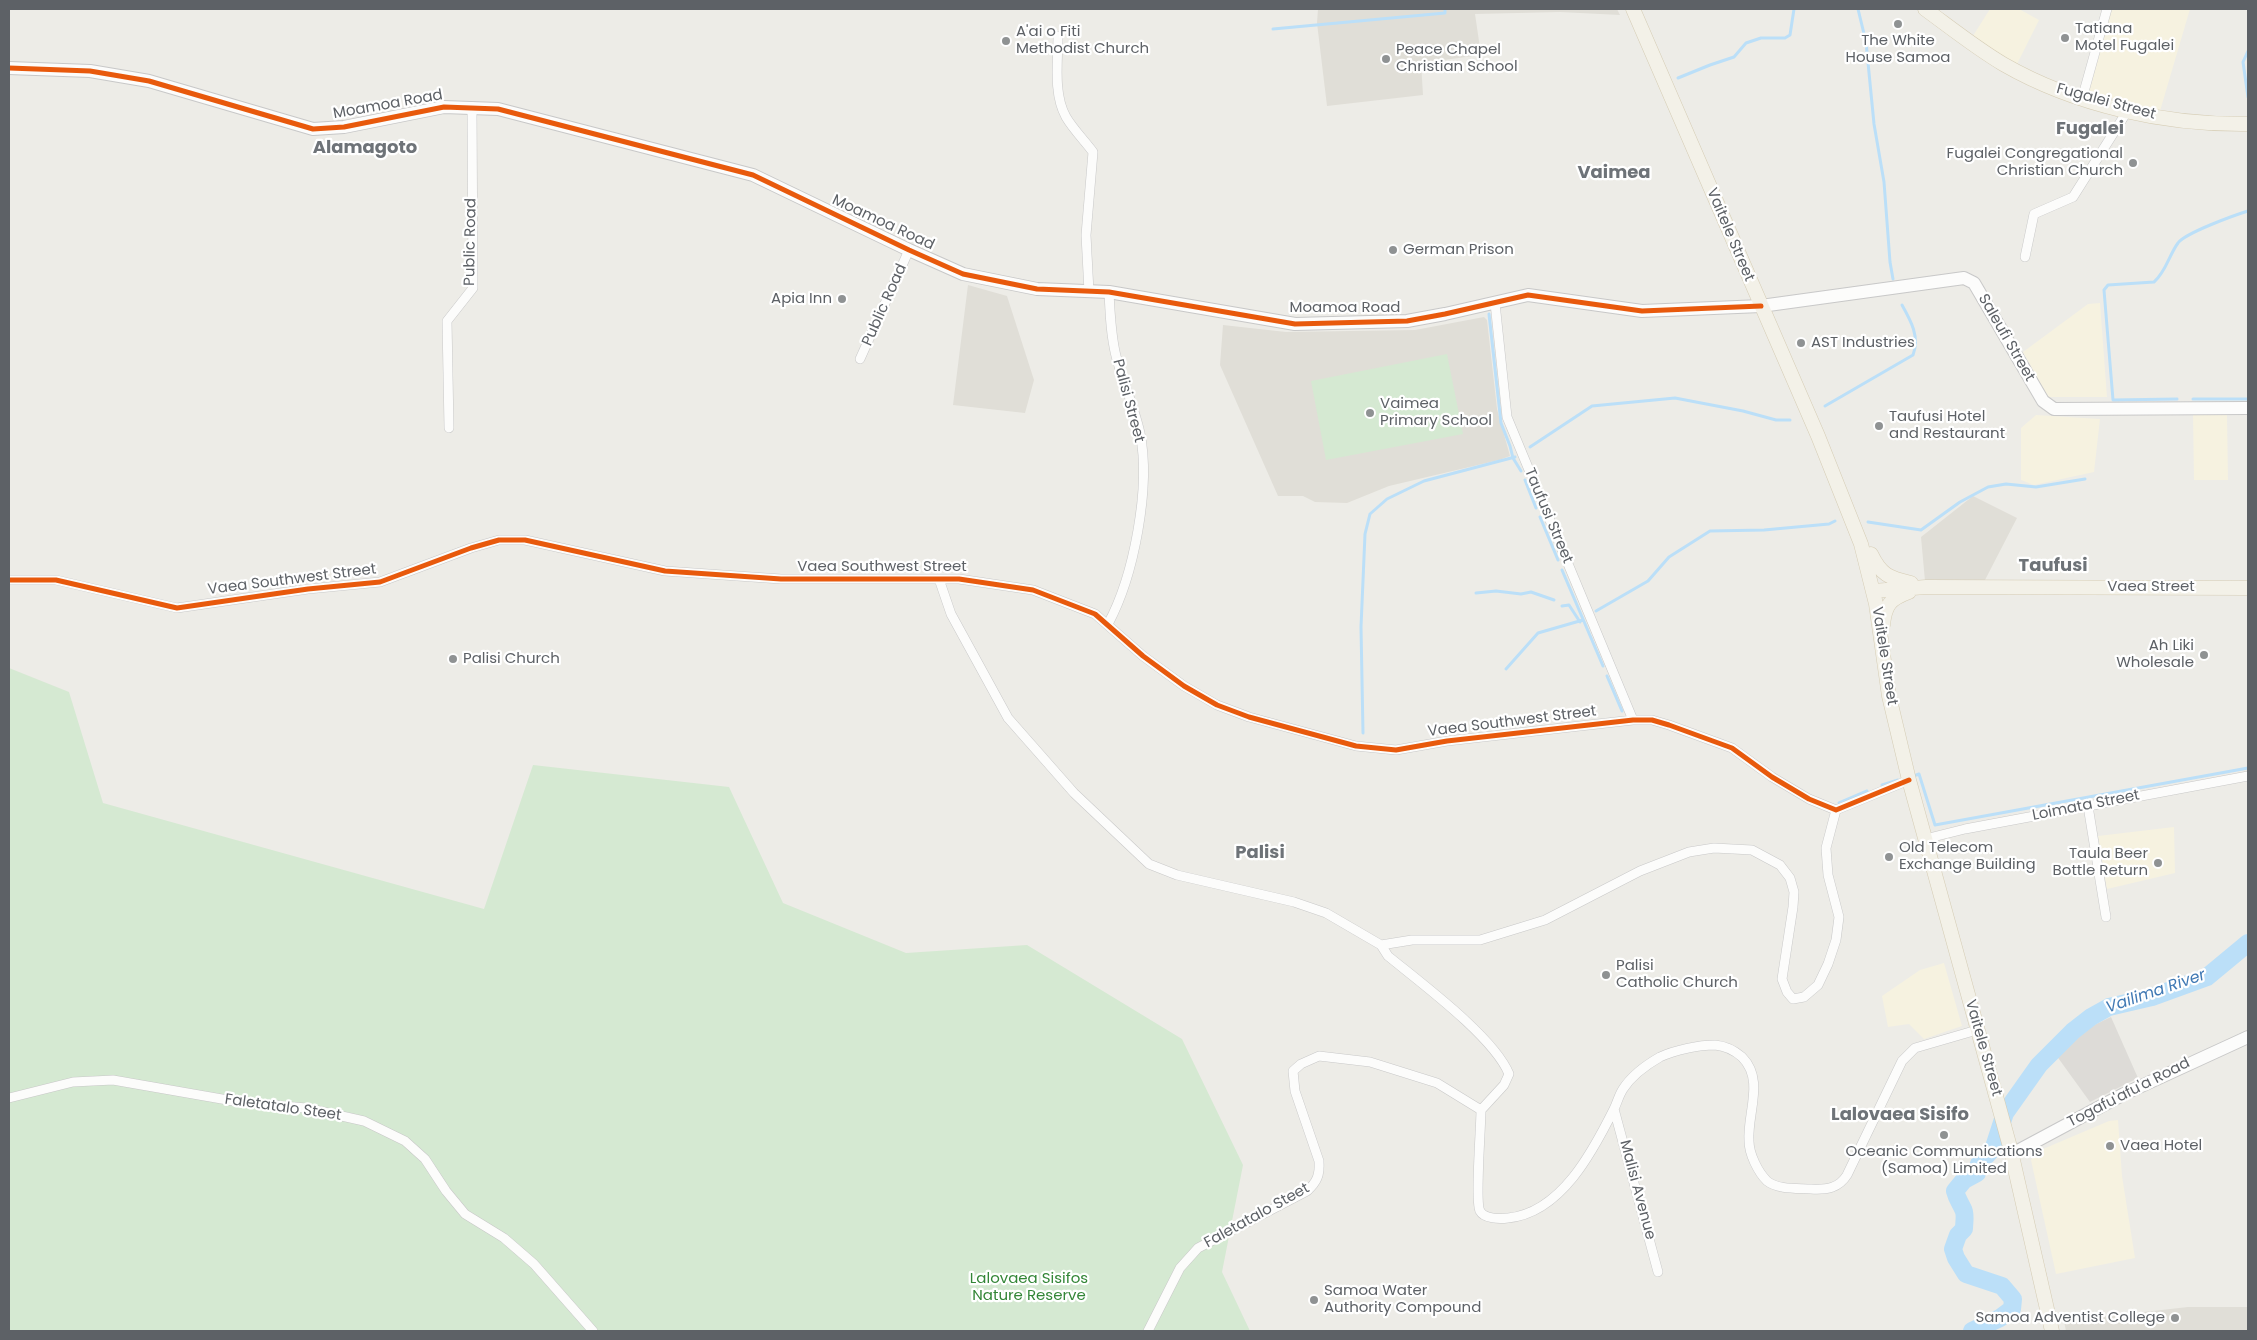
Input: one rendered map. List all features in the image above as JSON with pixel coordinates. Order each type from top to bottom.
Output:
[{"type":"main road","name":"Vaitele Street","points":[[1633,9],[1846,501],[1864,553],[1881,635],[1889,696],[1909,780],[1977,1030],[1995,1089],[2052,1331]]},
{"type":"main road","name":"Fugalei Street","points":[[1926,9],[2003,64],[2082,99],[2180,122],[2248,124]]},
{"type":"main road","points":[[1846,501],[1878,568],[1894,579],[1926,587]]},
{"type":"main road","points":[[1881,635],[1885,609],[1889,603],[1895,597],[1926,587]]},
{"type":"main road","name":"Vaea Street","points":[[1873,591],[1926,587],[2248,588]]},
{"type":"street","points":[[2082,99],[2107,9]]},
{"type":"street","points":[[1058,36],[1058,93],[1061,105],[1066,117],[1093,152],[1086,236],[1089,292]]},
{"type":"street","name":"Moamoa Road","points":[[9,68],[90,72],[150,81],[313,129],[344,127],[437,108],[472,107],[498,109],[754,175],[963,274],[1037,289],[1109,292],[1295,324],[1407,320],[1528,295],[1642,311],[1761,306]]},
{"type":"street","name":"Public Road","points":[[449,428],[447,321],[473,288],[472,107]]},
{"type":"street","points":[[2025,257],[2034,214],[2072,197],[2128,110]]},
{"type":"street","name":"Public Road","points":[[860,359],[909,250]]},
{"type":"street","name":"Saleufi Street","points":[[1761,306],[1964,278],[1974,283],[2040,396],[2054,409],[2248,408]]},
{"type":"street","name":"Palisi Street","points":[[1108,624],[1119,603],[1137,531],[1142,500],[1143,469],[1140,432],[1116,356],[1109,292]]},
{"type":"street","name":"Taufusi Street","points":[[1495,303],[1507,417],[1633,720]]},
{"type":"street","name":"Vaea Southwest Street","points":[[9,580],[56,580],[177,608],[308,589],[380,582],[471,548],[499,540],[525,540],[665,571],[781,579],[939,578],[999,584],[1033,590],[1095,614],[1143,656],[1184,686],[1217,705],[1249,717],[1356,746],[1396,750],[1446,740],[1633,720],[1661,723],[1732,748],[1772,777],[1809,799],[1836,810]]},
{"type":"street","points":[[939,578],[951,614],[1008,718],[1074,793],[1149,864],[1177,876],[1294,902],[1326,913],[1381,945],[1388,956],[1475,1031],[1505,1064],[1509,1074],[1504,1085],[1481,1110],[1478,1188],[1479,1210],[1484,1216],[1498,1219],[1528,1214],[1542,1207],[1566,1185],[1585,1163],[1623,1089],[1639,1071],[1662,1057],[1707,1045],[1723,1046],[1736,1051],[1747,1062],[1753,1078],[1748,1141],[1755,1164],[1768,1182],[1784,1187],[1834,1188],[1842,1183],[1847,1175],[1902,1061],[1915,1048],[1977,1030]]},
{"type":"street","name":"Loimata Street","points":[[1925,839],[1966,829],[2248,776]]},
{"type":"street","points":[[1381,945],[1412,940],[1480,940],[1545,920],[1640,872],[1689,852],[1714,848],[1752,850],[1780,865],[1790,878],[1794,892],[1794,907],[1782,979],[1787,992],[1793,999],[1804,997],[1818,985],[1836,940],[1839,917],[1828,875],[1826,848],[1836,810],[1909,780]]},
{"type":"street","points":[[2088,806],[2106,917]]},
{"type":"street","name":"Togafu'afu'a Road","points":[[2011,1151],[2124,1094],[2245,1039],[2248,1032]]},
{"type":"street","name":"Faletatalo Steet","points":[[1148,1331],[1180,1268],[1198,1248],[1307,1191],[1315,1184],[1320,1173],[1319,1161],[1295,1091],[1294,1072],[1302,1064],[1318,1056],[1370,1062],[1437,1083],[1481,1110]]},
{"type":"street","name":"Faletatalo Steet","points":[[9,1098],[73,1082],[113,1080],[239,1102],[306,1108],[364,1120],[404,1141],[425,1159],[446,1191],[465,1214],[504,1238],[534,1264],[593,1331]]},
{"type":"street","name":"Malisi Avenue","points":[[1614,1109],[1658,1272]]},
{"type":"shaded area","name":"Peace Chapel Christian School","points":[[1318,9],[1617,9],[1620,15],[1560,12],[1475,14],[1481,55],[1421,63],[1423,95],[1327,106],[1317,23]]},
{"type":"shaded area","points":[[1990,9],[2019,9],[2039,20],[2016,66],[1971,39]]},
{"type":"shaded area","points":[[2111,9],[2190,9],[2160,111],[2089,92]]},
{"type":"shaded area","points":[[968,285],[1007,296],[1034,380],[1025,413],[953,405]]},
{"type":"shaded area","points":[[2100,303],[2107,397],[2048,397],[2023,352],[2088,304]]},
{"type":"shaded area","name":"Vaimea Primary School","points":[[1484,317],[1487,320],[1497,409],[1510,456],[1389,486],[1347,503],[1315,502],[1303,496],[1278,496],[1220,365],[1223,325],[1286,332],[1415,330]]},
{"type":"shaded area","points":[[2036,415],[2100,419],[2094,472],[2034,485],[2021,480],[2021,428]]},
{"type":"shaded area","points":[[2193,415],[2227,415],[2228,480],[2194,480]]},
{"type":"shaded area","points":[[1973,496],[2017,518],[1985,580],[1925,581],[1921,537]]},
{"type":"shaded area","points":[[2174,827],[2175,873],[2107,889],[2098,836]]},
{"type":"shaded area","points":[[1944,963],[1962,1026],[1924,1039],[1909,1024],[1888,1027],[1882,996],[1920,970]]},
{"type":"shaded area","points":[[2111,1017],[2138,1078],[2090,1102],[2056,1055],[2075,1034]]},
{"type":"shaded area","points":[[2118,1120],[2122,1176],[2135,1258],[2056,1274],[2031,1160],[2036,1152],[2109,1121]]},
{"type":"shaded area","name":"Samoa Adventist College","points":[[2188,1307],[2248,1307],[2248,1331],[2066,1331],[2064,1321]]},
{"type":"green space","points":[[1447,354],[1463,434],[1326,460],[1311,381]]},
{"type":"green space","name":"Lalovaea Sisifos Nature Reserve","points":[[9,668],[69,692],[103,803],[484,909],[533,765],[729,787],[783,903],[906,953],[1027,945],[1182,1039],[1243,1165],[1222,1272],[1250,1331],[9,1331]]},
{"type":"waterway","points":[[1273,29],[1445,13],[1445,9]]},
{"type":"waterway","points":[[1678,78],[1734,57],[1746,43],[1761,38],[1785,38],[1790,35],[1794,9]]},
{"type":"waterway","points":[[1858,9],[1866,42],[1874,124],[1884,182],[1893,279]]},
{"type":"waterway","points":[[2248,51],[2243,62],[2248,97]]},
{"type":"waterway","points":[[2177,399],[2113,400],[2104,290],[2108,285],[2154,282],[2162,273],[2182,239],[2211,225],[2248,211]]},
{"type":"waterway","points":[[1825,406],[1913,355],[1916,342],[1915,335],[1902,305]]},
{"type":"waterway","points":[[1489,314],[1501,423],[1513,458],[1521,471]]},
{"type":"waterway","points":[[1530,447],[1592,406],[1675,398],[1743,411],[1776,420],[1790,420]]},
{"type":"waterway","points":[[2193,399],[2248,399]]},
{"type":"waterway","points":[[1363,733],[1361,627],[1365,534],[1370,514],[1387,499],[1424,481],[1515,457]]},
{"type":"waterway","points":[[1868,522],[1921,530],[1960,502],[1988,487],[2006,484],[2036,487],[2085,479]]},
{"type":"waterway","points":[[1525,480],[1536,508]]},
{"type":"waterway","points":[[1540,517],[1558,560]]},
{"type":"waterway","points":[[1596,611],[1648,581],[1669,557],[1710,531],[1764,530],[1829,524],[1835,521]]},
{"type":"waterway","points":[[1562,570],[1603,666]]},
{"type":"waterway","points":[[1476,593],[1496,591],[1521,594],[1531,592],[1554,600]]},
{"type":"waterway","points":[[1562,606],[1569,605],[1580,622]]},
{"type":"waterway","points":[[1506,669],[1538,633],[1583,620]]},
{"type":"waterway","points":[[1607,676],[1622,711]]},
{"type":"waterway","points":[[1911,777],[1919,774],[1935,825],[2248,768]]},
{"type":"waterway","points":[[1882,785],[1898,780]]},
{"type":"waterway","points":[[1839,803],[1867,791]]},
{"type":"waterway","name":"Vailima River","points":[[1972,1331],[2000,1318],[2012,1309],[2013,1299],[2002,1286],[1966,1274],[1956,1258],[1953,1249],[1958,1235],[1964,1229],[1965,1216],[1955,1191],[1964,1180],[1977,1173],[1979,1164],[1994,1147],[2005,1113],[2039,1065],[2073,1031],[2091,1017],[2109,1007],[2152,997],[2207,977],[2248,943]]},
{"type":"cycle path","points":[[9,68],[90,71],[149,81],[313,129],[344,127],[444,107],[498,109],[753,175],[963,274],[1037,289],[1109,292],[1295,324],[1407,321],[1528,295],[1642,311],[1761,306]]},
{"type":"cycle path","points":[[9,580],[56,580],[177,608],[308,589],[380,582],[471,548],[499,540],[525,540],[665,571],[781,579],[959,579],[1033,590],[1095,614],[1143,656],[1184,686],[1217,705],[1249,717],[1356,746],[1396,750],[1447,741],[1633,720],[1652,720],[1732,748],[1772,777],[1809,799],[1836,810],[1909,780]]},
{"type":"place","name":"The White House Samoa","points":[[1898,24]]},
{"type":"place","name":"Tatiana Motel Fugalei","points":[[2065,38]]},
{"type":"place","name":"A'ai o Fiti Methodist Church","points":[[1006,41]]},
{"type":"place","name":"Peace Chapel Christian School","points":[[1386,59]]},
{"type":"place","name":"Fugalei Congregational Christian Church","points":[[2133,163]]},
{"type":"place","name":"German Prison","points":[[1393,250]]},
{"type":"place","name":"Apia Inn","points":[[842,299]]},
{"type":"place","name":"AST Industries","points":[[1801,343]]},
{"type":"place","name":"Vaimea Primary School","points":[[1370,413]]},
{"type":"place","name":"Taufusi Hotel and Restaurant","points":[[1879,426]]},
{"type":"place","name":"Ah Liki Wholesale","points":[[2204,655]]},
{"type":"place","name":"Palisi Church","points":[[453,659]]},
{"type":"place","name":"Old Telecom Exchange Building","points":[[1889,857]]},
{"type":"place","name":"Taula Beer Bottle Return","points":[[2158,863]]},
{"type":"place","name":"Palisi Catholic Church","points":[[1606,975]]},
{"type":"place","name":"Oceanic Communications (Samoa) Limited","points":[[1944,1135]]},
{"type":"place","name":"Vaea Hotel","points":[[2110,1146]]},
{"type":"place","name":"Samoa Water Authority Compound","points":[[1314,1300]]},
{"type":"place","name":"Samoa Adventist College","points":[[2175,1318]]},
{"type":"district","name":"Fugalei","points":[[2090,129]]},
{"type":"district","name":"Alamagoto","points":[[365,148]]},
{"type":"district","name":"Vaimea","points":[[1614,173]]},
{"type":"district","name":"Taufusi","points":[[2053,566]]},
{"type":"district","name":"Palisi","points":[[1260,853]]},
{"type":"district","name":"Lalovaea Sisifo","points":[[1900,1115]]}]
